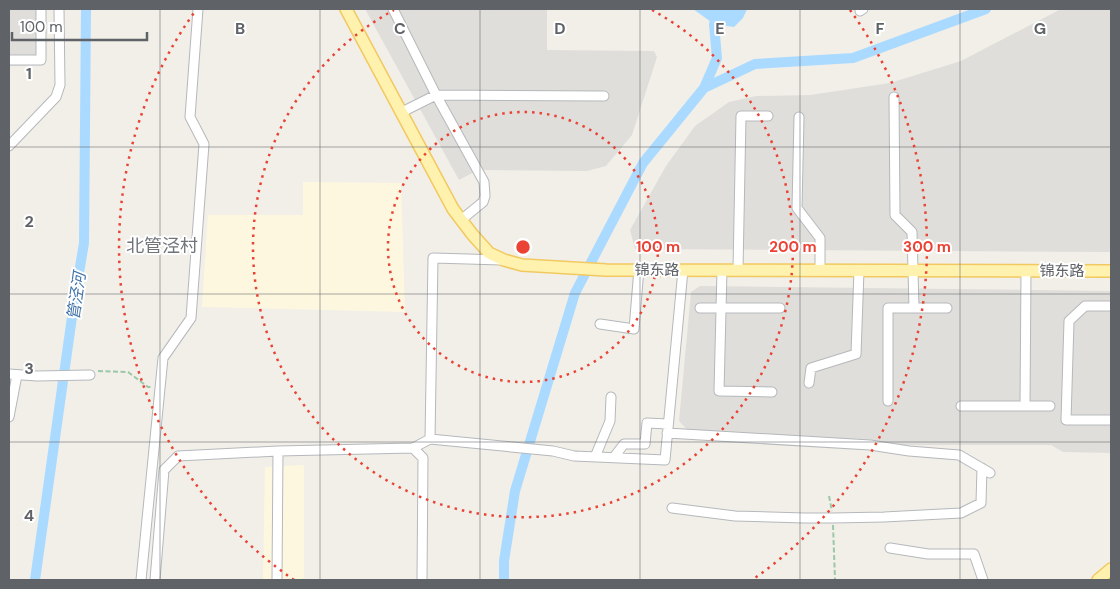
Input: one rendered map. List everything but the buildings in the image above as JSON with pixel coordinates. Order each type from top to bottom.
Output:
[{"type":"main road","name":"锦东路","points":[[346,9],[453,209],[489,253],[504,260],[522,265],[606,270],[1111,271]]},
{"type":"main road","points":[[1098,580],[1111,569]]},
{"type":"street","points":[[9,60],[41,60],[41,9]]},
{"type":"street","points":[[9,146],[56,97],[60,86],[59,9]]},
{"type":"street","points":[[141,580],[163,358],[191,318],[204,144],[190,117],[198,9]]},
{"type":"street","points":[[393,9],[436,95],[484,182],[485,196],[483,202],[461,220]]},
{"type":"street","points":[[402,112],[436,95],[604,96]]},
{"type":"street","points":[[894,97],[895,214],[912,232],[914,308]]},
{"type":"street","points":[[738,270],[740,116],[768,116]]},
{"type":"street","points":[[799,117],[797,208],[820,238],[820,270]]},
{"type":"street","points":[[430,438],[433,258],[504,260]]},
{"type":"street","points":[[600,324],[634,329],[640,269]]},
{"type":"street","points":[[155,580],[164,470],[178,456],[413,448],[430,438],[553,451],[574,456],[665,460],[683,270]]},
{"type":"street","points":[[722,270],[719,391],[772,392]]},
{"type":"street","points":[[809,382],[811,368],[856,354],[858,270]]},
{"type":"street","points":[[1025,406],[1026,271]]},
{"type":"street","points":[[1111,306],[1085,306],[1069,322],[1066,420],[1111,420]]},
{"type":"street","points":[[700,308],[780,308]]},
{"type":"street","points":[[888,401],[888,308],[947,308]]},
{"type":"street","points":[[9,417],[13,375],[90,375]]},
{"type":"street","points":[[595,457],[610,420],[612,397]]},
{"type":"street","points":[[961,406],[1050,406]]},
{"type":"street","points":[[614,457],[624,444],[645,444],[647,423],[668,428],[870,445],[909,451],[959,455],[990,473]]},
{"type":"street","points":[[413,448],[423,458],[422,580]]},
{"type":"street","points":[[277,580],[278,452]]},
{"type":"street","points":[[672,508],[735,516],[804,518],[884,517],[960,513],[981,503],[982,468]]},
{"type":"street","points":[[890,548],[928,554],[974,554],[983,580]]},
{"type":"path","points":[[90,375],[96,371],[128,372],[148,387],[159,388]]},
{"type":"path","points":[[829,496],[833,518],[834,580]]},
{"type":"shaded area","points":[[9,9],[43,9],[43,65],[9,66]]},
{"type":"shaded area","points":[[365,9],[547,9],[547,50],[654,51],[657,57],[632,135],[606,166],[587,171],[478,170],[459,180]]},
{"type":"shaded area","points":[[1059,10],[1111,10],[1111,252],[635,249],[630,230],[666,166],[695,126],[729,102],[756,96],[810,95],[890,83],[961,61]]},
{"type":"shaded area","points":[[303,182],[401,183],[405,312],[202,307],[208,215],[303,215]]},
{"type":"shaded area","points":[[700,286],[1111,291],[1111,453],[1063,452],[1051,445],[870,445],[691,434],[679,421],[691,292]]},
{"type":"shaded area","points":[[304,465],[304,580],[263,580],[265,467]]},
{"type":"water","points":[[693,9],[747,9],[743,18],[734,27],[714,24]]},
{"type":"waterway","name":"管泾河","points":[[35,580],[84,243],[86,9]]},
{"type":"waterway","points":[[504,580],[504,561],[515,491],[575,293],[643,163],[704,88],[755,64],[853,58],[986,9]]},
{"type":"waterway","points":[[704,88],[717,58],[714,24]]},
{"type":"district","name":"北管泾村","points":[[162,246]]}]
